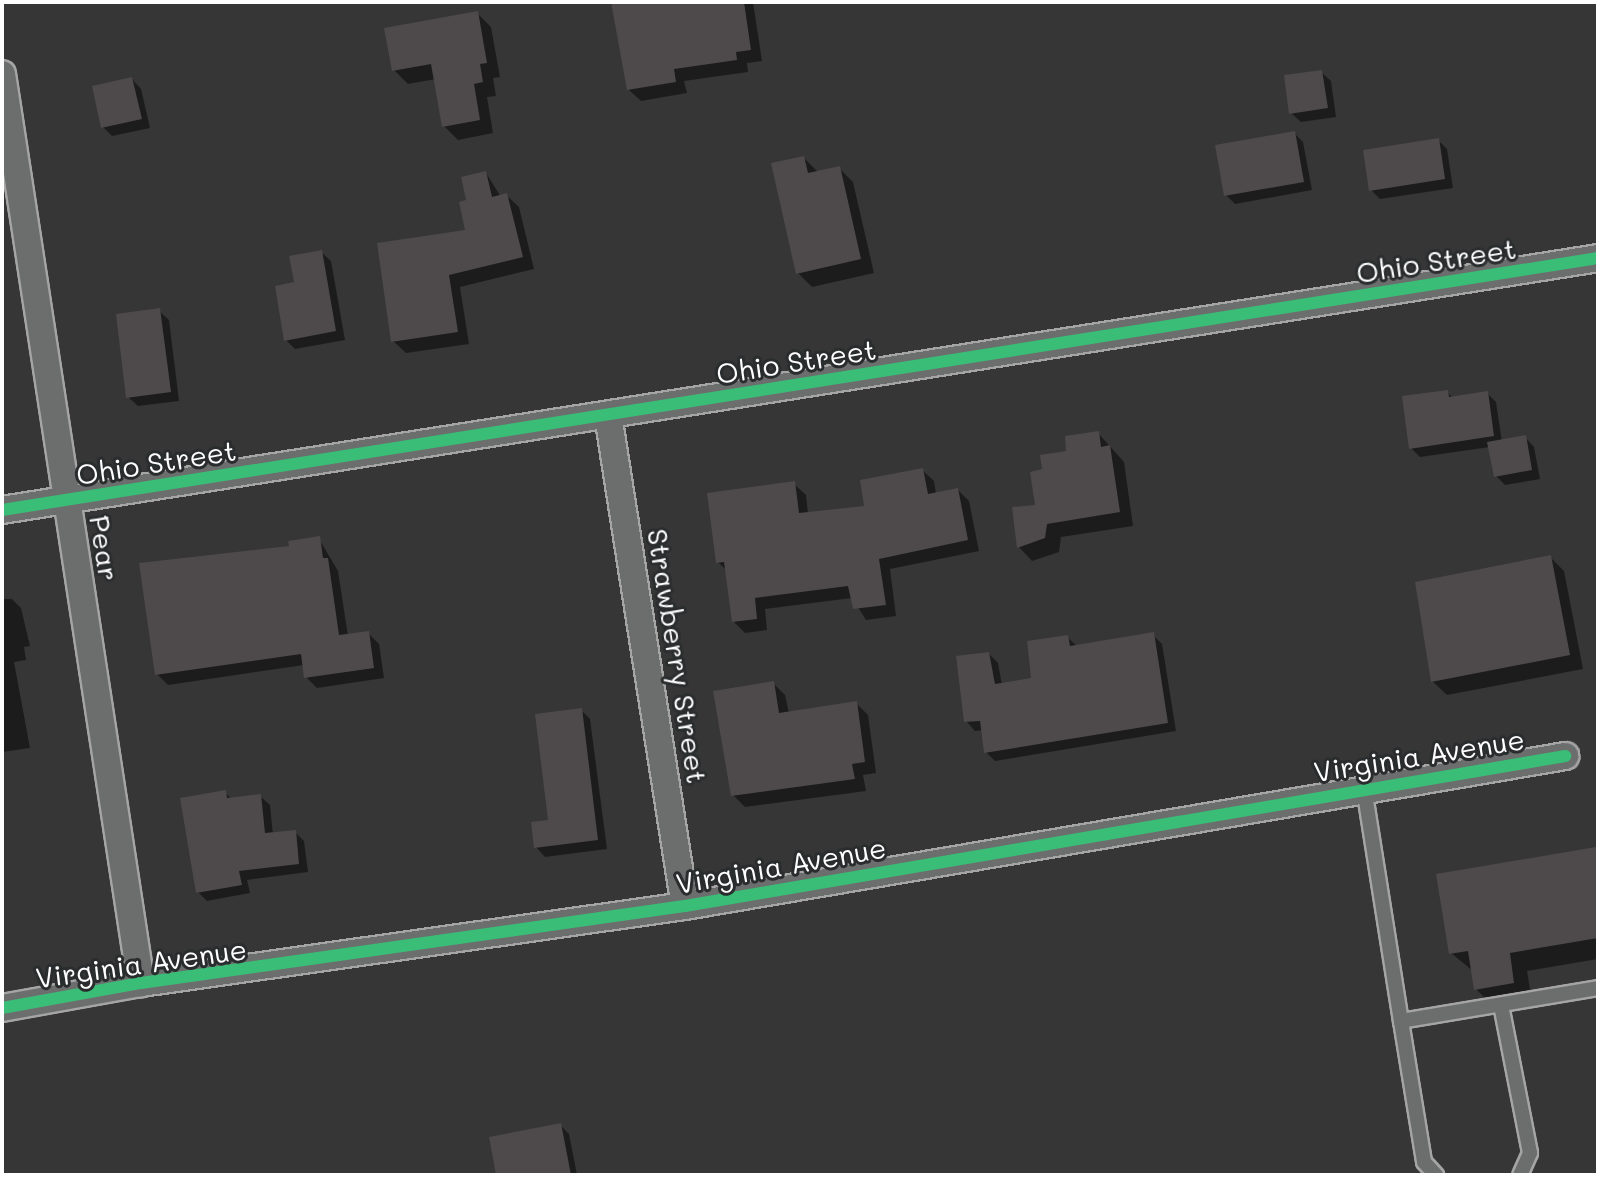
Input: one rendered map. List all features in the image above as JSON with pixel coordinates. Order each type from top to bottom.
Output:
[{"type":"street","name":"Pear","points":[[2,74],[141,983]]},
{"type":"street","name":"Ohio Street","points":[[2,510],[1598,258]]},
{"type":"street","name":"Strawberry Street","points":[[608,415],[685,906]]},
{"type":"street","name":"Virginia Avenue","points":[[2,1008],[141,983],[685,906],[1565,756]]},
{"type":"lane","points":[[1364,788],[1424,1162],[1436,1175]]},
{"type":"lane","points":[[1401,1021],[1598,988]]},
{"type":"lane","points":[[1501,1005],[1530,1153],[1520,1175]]},
{"type":"building","points":[[611,2],[744,2],[751,50],[736,52],[737,60],[674,69],[676,82],[627,90]]},
{"type":"building","points":[[478,11],[487,63],[480,64],[483,82],[474,84],[480,120],[442,127],[431,64],[392,71],[384,28]]},
{"type":"building","points":[[1322,70],[1328,108],[1289,114],[1284,75]]},
{"type":"building","points":[[132,77],[142,119],[101,128],[92,86]]},
{"type":"building","points":[[1295,131],[1304,182],[1224,196],[1215,145]]},
{"type":"building","points":[[1439,138],[1445,179],[1369,191],[1363,150]]},
{"type":"building","points":[[804,156],[808,173],[840,166],[861,259],[796,274],[771,163]]},
{"type":"building","points":[[486,171],[492,197],[507,193],[523,257],[449,275],[458,332],[391,342],[377,243],[465,230],[459,202],[466,200],[461,177]]},
{"type":"building","points":[[322,250],[336,331],[284,341],[275,286],[294,282],[289,256]]},
{"type":"building","points":[[160,308],[171,392],[126,398],[116,314]]},
{"type":"building","points":[[1448,390],[1449,397],[1488,391],[1494,436],[1409,449],[1402,396]]},
{"type":"building","points":[[1099,431],[1101,447],[1110,445],[1120,512],[1047,524],[1045,538],[1017,548],[1012,507],[1035,505],[1030,472],[1042,469],[1040,455],[1066,451],[1065,436]]},
{"type":"building","points":[[1526,435],[1532,470],[1494,477],[1487,442]]},
{"type":"building","points":[[923,468],[928,494],[958,488],[968,540],[879,559],[886,605],[853,609],[848,586],[755,598],[757,619],[732,622],[724,562],[716,563],[707,493],[795,481],[799,513],[864,506],[860,480]]},
{"type":"building","points":[[320,536],[323,558],[328,558],[339,635],[369,631],[374,668],[304,678],[301,654],[155,675],[139,563],[289,546],[288,541]]},
{"type":"building","points":[[1551,555],[1570,655],[1431,682],[1415,582]]},
{"type":"building","points":[[1154,632],[1168,723],[984,753],[980,721],[964,722],[956,656],[989,652],[995,684],[1031,678],[1027,641],[1068,635],[1070,646]]},
{"type":"building","points":[[774,681],[779,713],[857,701],[865,762],[852,764],[855,779],[731,796],[713,691]]},
{"type":"building","points":[[582,708],[598,840],[534,848],[531,822],[548,820],[535,714]]},
{"type":"building","points":[[226,790],[227,798],[261,794],[265,833],[296,830],[299,864],[239,871],[242,885],[196,893],[180,798]]},
{"type":"building","points":[[1596,847],[1598,938],[1510,953],[1514,983],[1474,990],[1468,951],[1449,954],[1436,874]]},
{"type":"building","points":[[561,1123],[571,1175],[496,1175],[489,1137]]},
{"type":"cycle path","points":[[2,510],[1598,258]]},
{"type":"cycle path","points":[[2,1008],[141,983],[685,906],[1565,756]]}]
